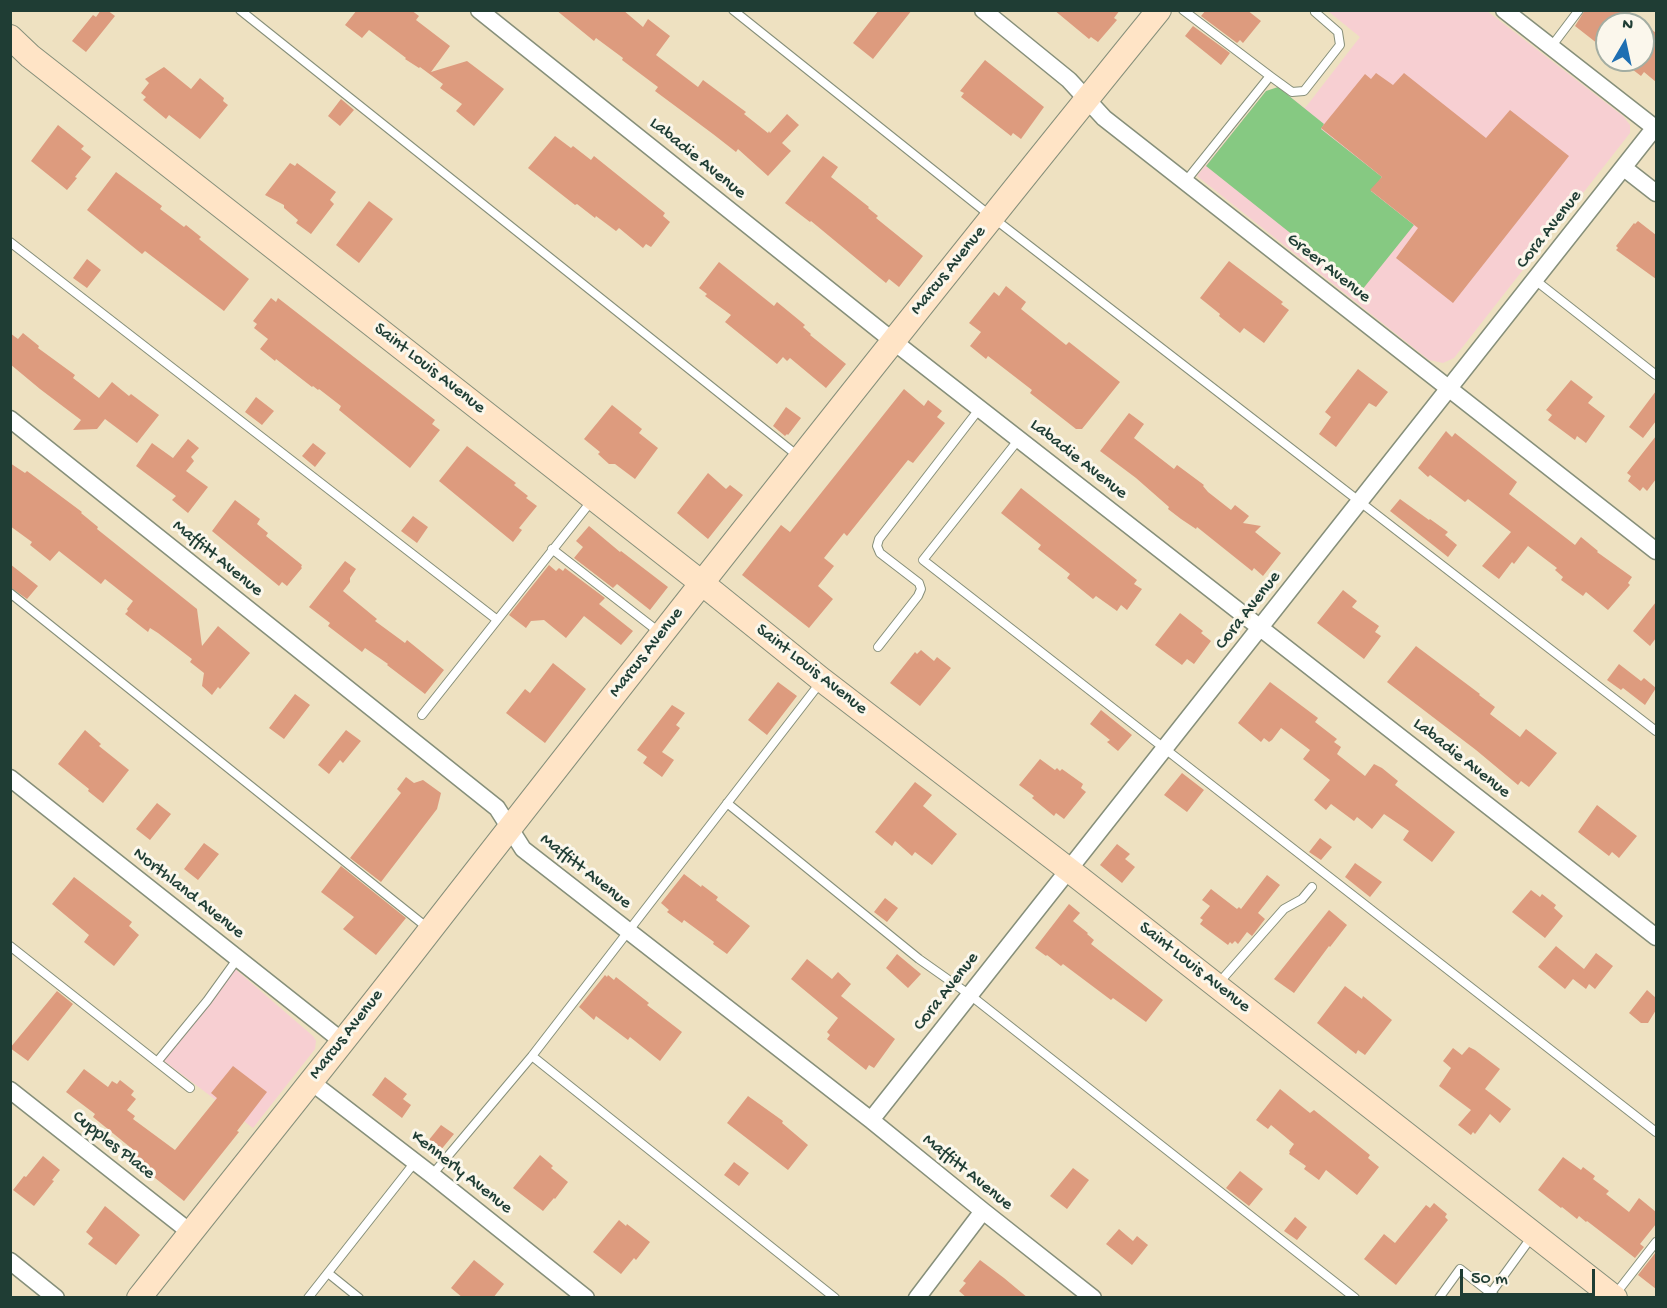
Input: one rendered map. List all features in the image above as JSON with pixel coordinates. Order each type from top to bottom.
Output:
[{"type":"street","name":"Labadie Avenue","points":[[479,10],[893,341],[1656,937]]},
{"type":"street","name":"Marcus Avenue","points":[[139,1298],[893,341],[1159,10]]},
{"type":"street","points":[[1504,10],[1656,127]]},
{"type":"street","name":"Greer Avenue","points":[[987,12],[1070,80],[1104,118],[1656,551]]},
{"type":"street","name":"Saint Louis Avenue","points":[[10,38],[39,64],[822,680],[1615,1297]]},
{"type":"street","name":"Cora Avenue","points":[[871,1120],[1656,127]]},
{"type":"street","points":[[1624,168],[1656,193]]},
{"type":"street","name":"Maffitt Avenue","points":[[10,419],[497,808],[523,849],[871,1120],[1093,1298]]},
{"type":"street","name":"Northland Avenue","points":[[10,778],[342,1041]]},
{"type":"street","name":"Kennerly Avenue","points":[[310,1081],[586,1298]]},
{"type":"street","name":"Cupples Place","points":[[10,1090],[190,1232]]},
{"type":"street","points":[[918,1298],[983,1211]]},
{"type":"street","points":[[10,1261],[56,1298]]},
{"type":"lane","points":[[240,10],[801,458]]},
{"type":"lane","points":[[733,10],[992,217],[1656,731]]},
{"type":"lane","points":[[1183,10],[1292,92],[1304,91],[1340,45],[1338,33],[1315,12],[1316,10]]},
{"type":"lane","points":[[1551,47],[1579,10]]},
{"type":"lane","points":[[1185,182],[1270,76]]},
{"type":"lane","points":[[10,242],[496,619]]},
{"type":"lane","points":[[1535,280],[1656,375]]},
{"type":"lane","points":[[878,647],[921,589],[920,583],[880,553],[877,546],[879,539],[980,408]]},
{"type":"lane","points":[[1019,439],[923,560],[1656,1132]]},
{"type":"lane","points":[[422,714],[593,498]]},
{"type":"lane","points":[[552,549],[662,634]]},
{"type":"lane","points":[[10,593],[430,930]]},
{"type":"lane","points":[[432,1175],[532,1056],[822,680]]},
{"type":"lane","points":[[727,803],[919,959],[970,994],[1355,1298]]},
{"type":"lane","points":[[1217,986],[1284,909],[1302,899],[1312,887]]},
{"type":"lane","points":[[10,946],[190,1088]]},
{"type":"lane","points":[[157,1062],[207,1001],[238,958]]},
{"type":"lane","points":[[532,1056],[835,1298]]},
{"type":"lane","points":[[308,1298],[415,1162]]},
{"type":"lane","points":[[1440,1298],[1460,1269],[1494,1295],[1534,1234]]},
{"type":"lane","points":[[1615,1297],[1656,1242]]},
{"type":"lane","points":[[328,1273],[359,1298]]},
{"type":"shaded area","points":[[1330,11],[1487,11],[1623,116],[1630,125],[1630,133],[1454,358],[1443,363],[1429,360],[1197,176],[1266,91],[1278,87],[1305,108],[1360,37]]},
{"type":"shaded area","points":[[235,969],[316,1041],[315,1049],[253,1128],[164,1061]]},
{"type":"green space","points":[[1278,87],[1324,124],[1321,129],[1382,177],[1371,191],[1414,225],[1362,290],[1206,166],[1266,91]]},
{"type":"building","points":[[101,10],[107,10],[115,16],[86,52],[72,41],[93,15],[96,17]]},
{"type":"building","points":[[357,10],[411,10],[419,16],[416,20],[450,46],[431,72],[467,61],[504,89],[474,126],[456,111],[462,104],[440,88],[443,84],[405,59],[369,30],[362,38],[345,25]]},
{"type":"building","points":[[556,10],[623,10],[643,27],[648,19],[670,36],[656,55],[698,87],[703,80],[746,112],[744,114],[768,133],[787,114],[799,125],[782,143],[791,151],[768,176],[738,149],[736,152],[655,91],[658,87],[622,60],[623,58],[596,38],[594,41]]},
{"type":"building","points":[[879,10],[912,10],[873,59],[853,43]]},
{"type":"building","points":[[1054,10],[1120,10],[1114,18],[1117,20],[1098,42],[1091,37],[1089,39]]},
{"type":"building","points":[[1206,10],[1247,10],[1261,21],[1243,43],[1240,40],[1237,43],[1201,16]]},
{"type":"building","points":[[1585,10],[1627,10],[1630,12],[1595,12],[1595,42],[1575,26]]},
{"type":"building","points":[[1193,26],[1230,53],[1221,65],[1185,36]]},
{"type":"building","points":[[1655,32],[1656,33],[1656,82],[1644,72],[1655,72]]},
{"type":"building","points":[[985,60],[1044,107],[1021,139],[1013,133],[1011,136],[961,97],[964,93],[960,91]]},
{"type":"building","points":[[164,67],[191,89],[200,78],[224,98],[223,101],[228,105],[200,139],[169,115],[166,119],[143,100],[146,97],[141,93],[149,83],[145,79]]},
{"type":"building","points":[[1376,73],[1393,85],[1404,73],[1486,138],[1510,110],[1569,156],[1453,303],[1396,258],[1418,228],[1370,190],[1382,177],[1321,128],[1365,74],[1371,79]]},
{"type":"building","points":[[341,99],[354,110],[340,126],[328,116]]},
{"type":"building","points":[[58,125],[84,146],[81,149],[91,157],[67,190],[31,161]]},
{"type":"building","points":[[555,136],[591,160],[594,156],[665,213],[663,216],[670,222],[651,247],[646,244],[643,248],[619,228],[616,231],[596,216],[595,218],[528,168]]},
{"type":"building","points":[[823,156],[838,167],[831,177],[869,207],[878,216],[876,218],[923,256],[899,287],[889,279],[886,283],[811,221],[785,203]]},
{"type":"building","points":[[290,163],[295,166],[297,163],[336,192],[330,200],[334,204],[311,234],[296,223],[298,220],[284,208],[284,205],[265,195]]},
{"type":"building","points":[[116,172],[162,206],[160,209],[201,237],[199,239],[249,279],[224,311],[145,251],[142,254],[87,210]]},
{"type":"building","points":[[369,201],[393,219],[359,263],[336,245]]},
{"type":"building","points":[[1638,221],[1656,235],[1656,279],[1616,250],[1618,248],[1616,246]]},
{"type":"building","points":[[87,259],[101,270],[87,288],[73,278]]},
{"type":"building","points":[[1229,261],[1283,302],[1281,304],[1289,310],[1264,343],[1244,328],[1240,333],[1200,298]]},
{"type":"building","points":[[719,262],[774,306],[777,302],[805,325],[803,327],[810,335],[846,364],[826,388],[790,358],[787,361],[783,357],[777,364],[725,322],[731,315],[705,296],[707,294],[699,288]]},
{"type":"building","points":[[1006,286],[1026,302],[1021,309],[1066,345],[1069,342],[1120,382],[1082,429],[1076,429],[1030,393],[1032,390],[988,356],[986,359],[970,346],[981,332],[969,323],[994,292],[999,296]]},
{"type":"building","points":[[271,298],[276,302],[278,298],[435,420],[432,424],[440,430],[410,468],[339,410],[341,406],[260,349],[268,339],[254,328],[257,324],[253,321]]},
{"type":"building","points":[[10,333],[18,339],[23,333],[39,346],[38,348],[75,375],[73,378],[99,398],[112,382],[159,415],[137,443],[105,419],[97,429],[73,430],[81,420],[10,364]]},
{"type":"building","points":[[1358,369],[1388,392],[1376,407],[1369,403],[1336,447],[1319,434],[1331,417],[1325,412]]},
{"type":"building","points":[[1571,380],[1593,397],[1588,403],[1605,416],[1586,443],[1577,436],[1575,440],[1548,420],[1552,415],[1546,410]]},
{"type":"building","points":[[904,389],[924,406],[928,400],[942,411],[937,417],[945,423],[913,463],[908,460],[847,536],[844,533],[824,558],[834,566],[818,586],[833,599],[809,628],[742,575],[781,525],[790,532]]},
{"type":"building","points":[[1656,391],[1656,421],[1643,438],[1629,427]]},
{"type":"building","points":[[256,397],[274,411],[262,425],[245,412]]},
{"type":"building","points":[[612,405],[642,429],[639,433],[658,448],[635,479],[615,464],[609,464],[598,454],[600,452],[584,439]]},
{"type":"building","points":[[786,407],[801,418],[785,436],[773,426]]},
{"type":"building","points":[[1129,413],[1144,424],[1134,438],[1174,469],[1177,465],[1204,485],[1208,492],[1231,510],[1235,505],[1249,516],[1243,523],[1261,526],[1255,532],[1281,553],[1263,576],[1254,568],[1252,571],[1197,527],[1196,529],[1181,519],[1136,478],[1100,451]]},
{"type":"building","points":[[1446,431],[1452,437],[1455,433],[1517,482],[1509,494],[1575,545],[1581,537],[1597,552],[1632,577],[1628,583],[1630,585],[1608,610],[1586,592],[1583,596],[1561,580],[1563,577],[1555,570],[1557,568],[1528,546],[1499,579],[1482,566],[1511,532],[1468,499],[1465,502],[1418,468]]},
{"type":"building","points":[[1656,436],[1656,479],[1647,491],[1643,487],[1640,491],[1628,481],[1631,476],[1627,473]]},
{"type":"building","points":[[188,439],[199,448],[191,457],[194,461],[186,471],[208,487],[188,513],[172,500],[176,496],[136,466],[152,443],[173,458]]},
{"type":"building","points":[[313,443],[326,453],[315,467],[302,456]]},
{"type":"building","points":[[467,446],[516,483],[514,485],[537,506],[519,528],[522,530],[513,542],[439,481]]},
{"type":"building","points":[[10,463],[25,473],[27,471],[82,512],[98,527],[97,529],[197,609],[202,646],[218,626],[250,653],[220,689],[218,687],[212,695],[202,686],[204,673],[190,662],[192,659],[158,633],[150,628],[148,632],[125,614],[133,601],[105,579],[101,584],[59,551],[50,561],[30,545],[32,542],[10,526]]},
{"type":"building","points":[[708,473],[726,489],[730,485],[743,495],[708,539],[677,513]]},
{"type":"building","points":[[1021,488],[1137,580],[1134,584],[1142,589],[1127,610],[1121,605],[1117,611],[1096,596],[1093,599],[1067,578],[1070,574],[1038,549],[1041,545],[1001,513]]},
{"type":"building","points":[[1400,499],[1448,532],[1445,535],[1457,545],[1448,557],[1390,511]]},
{"type":"building","points":[[235,500],[260,519],[257,524],[268,533],[266,536],[302,565],[287,586],[282,582],[279,586],[212,531]]},
{"type":"building","points":[[413,516],[428,527],[417,543],[401,531]]},
{"type":"building","points":[[589,526],[668,587],[650,610],[617,584],[613,588],[574,558],[583,547],[576,541]]},
{"type":"building","points":[[345,561],[356,569],[343,591],[377,619],[375,621],[405,643],[407,640],[444,670],[425,694],[365,648],[362,652],[328,626],[330,623],[309,607]]},
{"type":"building","points":[[10,564],[38,586],[27,599],[10,587]]},
{"type":"building","points":[[549,565],[556,571],[559,568],[563,571],[565,568],[605,598],[599,604],[633,631],[621,645],[584,616],[566,638],[544,620],[531,621],[526,628],[509,615]]},
{"type":"building","points":[[1343,590],[1357,601],[1352,607],[1379,626],[1375,632],[1381,636],[1364,659],[1317,623]]},
{"type":"building","points":[[1656,602],[1656,638],[1650,646],[1633,631]]},
{"type":"building","points":[[1180,613],[1203,631],[1201,633],[1211,641],[1194,664],[1187,659],[1182,665],[1155,645]]},
{"type":"building","points":[[1416,646],[1495,707],[1490,714],[1520,737],[1526,729],[1557,753],[1529,787],[1521,781],[1518,785],[1387,682]]},
{"type":"building","points":[[921,650],[934,661],[937,657],[951,668],[920,706],[890,683],[915,652],[917,654]]},
{"type":"building","points":[[553,663],[586,689],[545,743],[506,713],[525,689],[530,693]]},
{"type":"building","points":[[1619,664],[1641,681],[1644,678],[1656,688],[1645,705],[1623,688],[1621,690],[1607,680]]},
{"type":"building","points":[[778,682],[797,696],[767,735],[748,720]]},
{"type":"building","points":[[1270,682],[1318,718],[1315,722],[1337,739],[1334,742],[1341,747],[1337,754],[1365,776],[1374,764],[1382,768],[1398,781],[1395,785],[1455,832],[1432,862],[1403,840],[1409,831],[1384,814],[1372,829],[1357,817],[1354,821],[1331,804],[1326,810],[1314,800],[1330,780],[1303,759],[1310,750],[1281,728],[1272,740],[1269,742],[1264,738],[1261,742],[1238,723]]},
{"type":"building","points":[[295,694],[310,705],[284,739],[269,728]]},
{"type":"building","points":[[672,705],[685,713],[676,725],[680,728],[662,752],[674,760],[662,777],[643,763],[647,757],[637,750]]},
{"type":"building","points":[[1101,710],[1132,735],[1118,751],[1107,742],[1110,740],[1090,724]]},
{"type":"building","points":[[85,730],[101,744],[99,746],[129,770],[103,803],[58,764]]},
{"type":"building","points":[[346,730],[361,741],[343,763],[340,760],[329,774],[318,765]]},
{"type":"building","points":[[1040,759],[1055,770],[1062,769],[1083,784],[1081,788],[1086,792],[1064,819],[1056,813],[1054,816],[1019,785]]},
{"type":"building","points":[[1182,773],[1204,790],[1187,812],[1164,795]]},
{"type":"building","points":[[406,777],[414,783],[423,780],[441,793],[437,809],[381,882],[350,858],[401,793],[397,789]]},
{"type":"building","points":[[915,782],[932,795],[923,806],[957,834],[932,865],[915,852],[912,856],[895,841],[892,846],[875,832]]},
{"type":"building","points":[[157,803],[171,814],[150,840],[136,829]]},
{"type":"building","points":[[1597,805],[1637,836],[1619,858],[1612,852],[1609,856],[1578,832]]},
{"type":"building","points":[[1320,838],[1332,847],[1321,860],[1309,852]]},
{"type":"building","points":[[204,843],[219,854],[198,880],[184,869]]},
{"type":"building","points":[[1117,844],[1130,854],[1125,859],[1135,867],[1122,883],[1100,865]]},
{"type":"building","points":[[1355,863],[1382,882],[1370,897],[1345,877]]},
{"type":"building","points":[[341,866],[406,918],[376,955],[343,929],[354,917],[321,892]]},
{"type":"building","points":[[684,874],[718,897],[716,900],[750,926],[727,954],[684,920],[682,923],[667,912],[669,910],[661,903]]},
{"type":"building","points":[[1267,875],[1280,885],[1258,913],[1265,919],[1252,936],[1247,932],[1238,944],[1235,941],[1228,945],[1200,924],[1203,920],[1200,918],[1210,906],[1202,900],[1211,889],[1237,909],[1239,907],[1241,909]]},
{"type":"building","points":[[74,877],[132,922],[129,926],[139,935],[114,966],[84,942],[89,935],[52,904]]},
{"type":"building","points":[[1531,890],[1540,897],[1542,894],[1556,905],[1554,908],[1563,916],[1545,938],[1512,912]]},
{"type":"building","points":[[885,898],[898,908],[887,922],[874,912]]},
{"type":"building","points":[[1069,904],[1080,913],[1073,921],[1094,940],[1091,944],[1163,1000],[1146,1022],[1113,998],[1111,1000],[1063,964],[1061,966],[1035,948]]},
{"type":"building","points":[[1329,910],[1347,925],[1294,993],[1274,979]]},
{"type":"building","points":[[1556,946],[1584,969],[1596,953],[1613,966],[1595,989],[1589,984],[1586,989],[1573,979],[1565,989],[1538,967]]},
{"type":"building","points":[[897,954],[921,974],[908,988],[886,968]]},
{"type":"building","points":[[807,959],[832,979],[838,972],[851,984],[841,996],[895,1039],[874,1068],[869,1065],[866,1070],[827,1039],[830,1035],[827,1032],[838,1018],[791,979]]},
{"type":"building","points":[[605,975],[614,980],[616,977],[682,1032],[660,1061],[630,1037],[628,1040],[596,1016],[594,1020],[579,1007]]},
{"type":"building","points":[[1345,986],[1362,999],[1363,996],[1392,1020],[1365,1055],[1358,1050],[1356,1054],[1317,1023]]},
{"type":"building","points":[[1647,990],[1656,998],[1656,1010],[1648,1023],[1641,1023],[1629,1013]]},
{"type":"building","points":[[57,991],[73,1004],[28,1061],[10,1048]]},
{"type":"building","points":[[1469,1047],[1500,1069],[1485,1089],[1511,1109],[1500,1123],[1490,1114],[1475,1134],[1473,1132],[1471,1135],[1458,1125],[1471,1110],[1439,1086],[1451,1068],[1443,1061],[1453,1048],[1462,1055]]},
{"type":"building","points":[[233,1066],[267,1092],[237,1131],[239,1132],[184,1201],[150,1174],[148,1175],[129,1161],[136,1152],[93,1117],[95,1114],[66,1092],[84,1069],[108,1087],[112,1081],[117,1084],[120,1080],[134,1091],[131,1095],[136,1099],[127,1110],[135,1116],[133,1119],[175,1150],[217,1098],[211,1093]]},
{"type":"building","points":[[385,1077],[407,1094],[403,1099],[411,1105],[402,1118],[372,1095]]},
{"type":"building","points":[[1280,1089],[1310,1113],[1314,1110],[1370,1155],[1368,1158],[1379,1167],[1357,1195],[1326,1170],[1319,1180],[1304,1169],[1306,1166],[1289,1154],[1294,1144],[1271,1125],[1268,1129],[1256,1120]]},
{"type":"building","points":[[748,1096],[783,1121],[782,1123],[808,1145],[788,1170],[727,1123]]},
{"type":"building","points":[[441,1125],[454,1134],[440,1151],[428,1141]]},
{"type":"building","points":[[540,1155],[568,1182],[543,1211],[513,1188]]},
{"type":"building","points":[[43,1156],[60,1170],[34,1206],[13,1190]]},
{"type":"building","points":[[1563,1157],[1581,1170],[1583,1167],[1595,1176],[1593,1179],[1609,1191],[1606,1194],[1629,1212],[1639,1198],[1656,1212],[1656,1224],[1640,1244],[1644,1247],[1635,1258],[1587,1221],[1579,1216],[1577,1219],[1538,1190]]},
{"type":"building","points":[[734,1162],[749,1173],[739,1186],[724,1175]]},
{"type":"building","points":[[1073,1168],[1089,1180],[1067,1209],[1050,1196]]},
{"type":"building","points":[[1240,1171],[1263,1189],[1249,1206],[1226,1188]]},
{"type":"building","points":[[1434,1203],[1447,1214],[1445,1217],[1448,1220],[1396,1285],[1364,1259],[1384,1234],[1395,1243],[1426,1205],[1430,1208]]},
{"type":"building","points":[[105,1206],[140,1235],[116,1265],[88,1244],[93,1238],[86,1232]]},
{"type":"building","points":[[1295,1217],[1307,1227],[1297,1240],[1284,1231]]},
{"type":"building","points":[[619,1220],[650,1242],[621,1274],[593,1252]]},
{"type":"building","points":[[1119,1229],[1133,1241],[1137,1236],[1148,1245],[1132,1265],[1106,1244]]},
{"type":"building","points":[[1656,1252],[1656,1289],[1638,1275]]},
{"type":"building","points":[[474,1260],[504,1284],[493,1298],[463,1298],[451,1288]]},
{"type":"building","points":[[980,1260],[1028,1298],[967,1298],[959,1291],[966,1283],[963,1281]]}]
